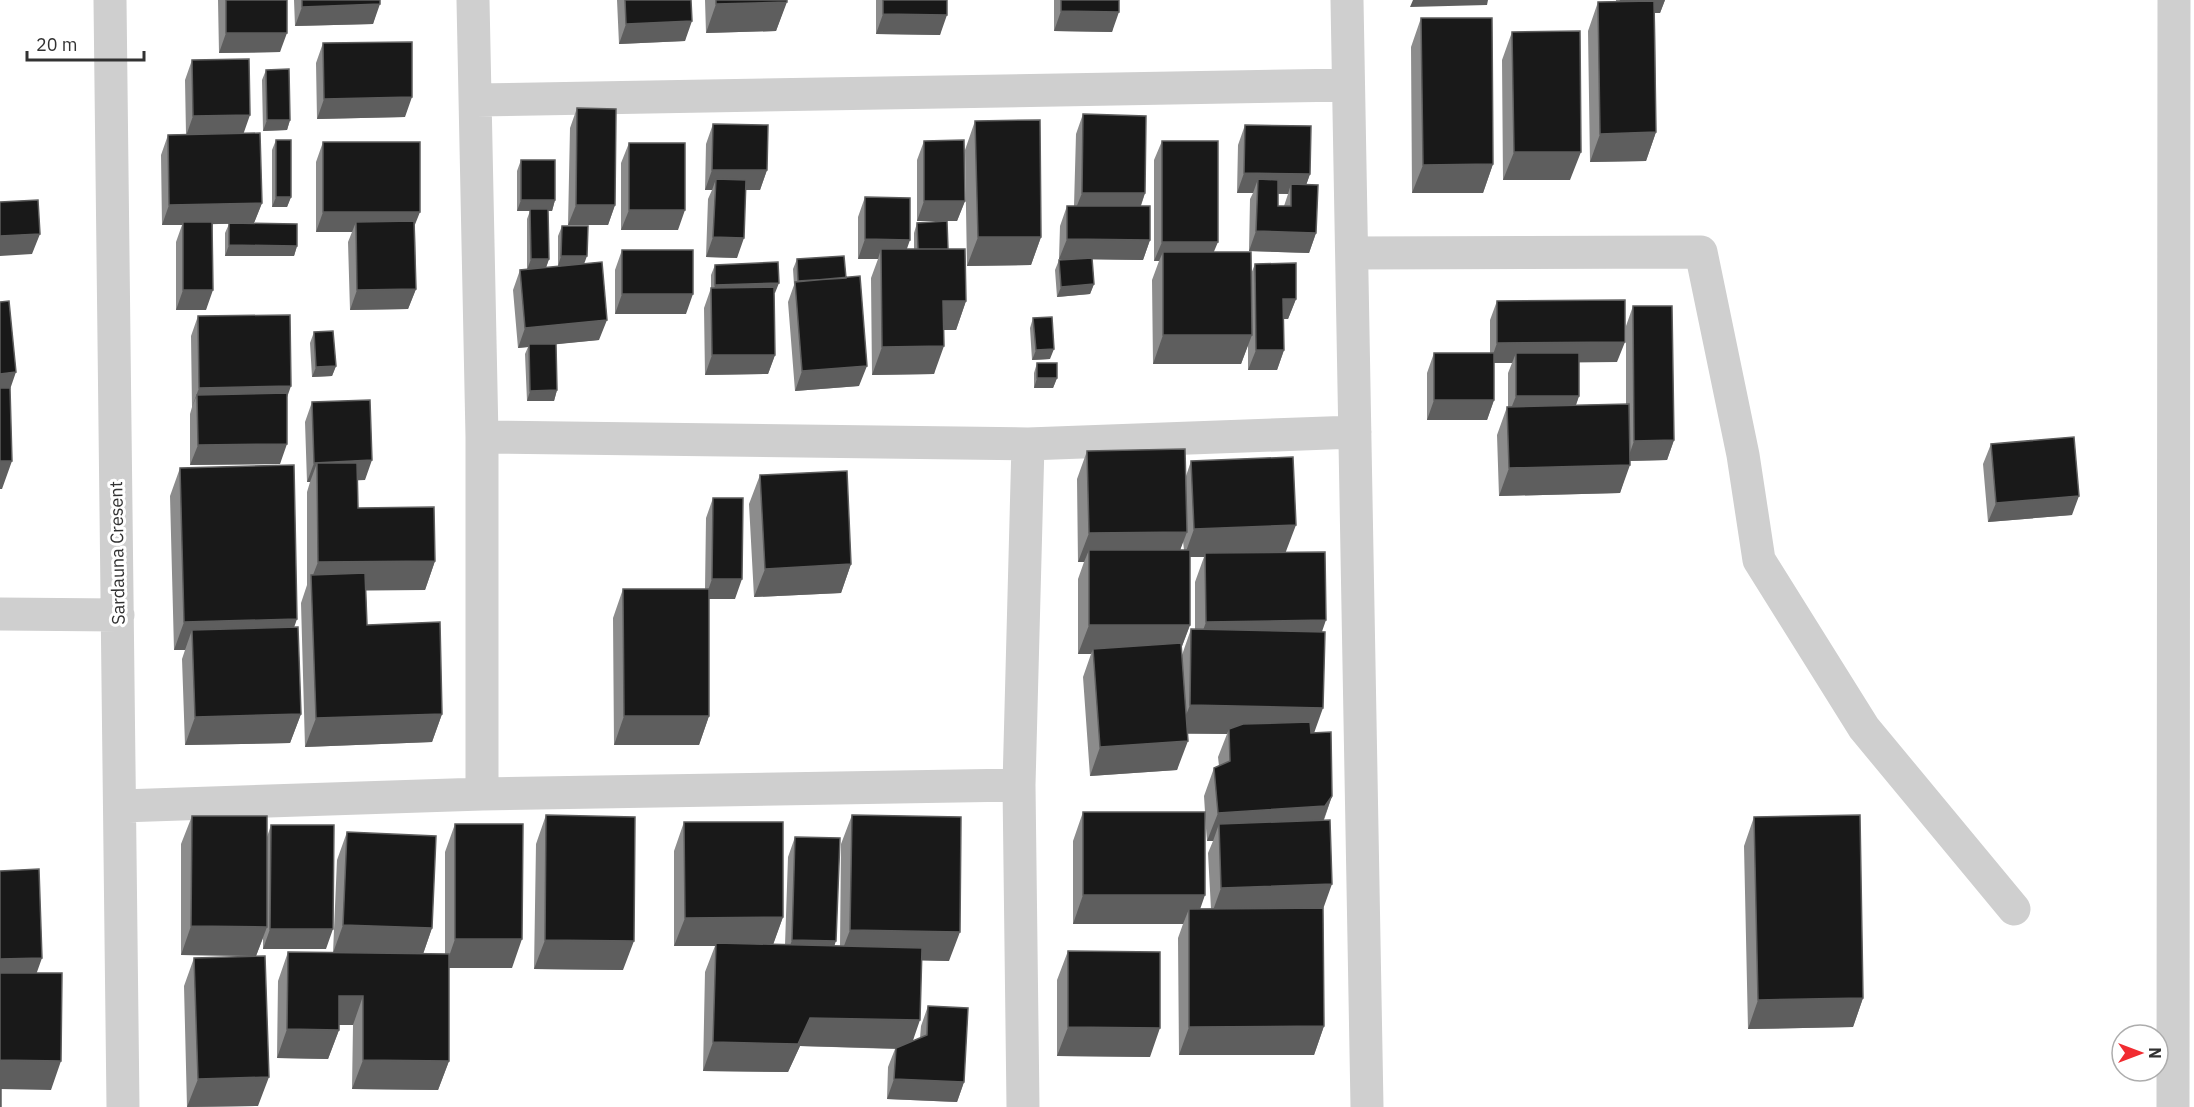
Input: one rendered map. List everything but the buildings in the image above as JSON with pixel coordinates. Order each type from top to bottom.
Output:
[{"type":"street","name":"Sardauna Cresent","points":[[110,0],[123,1107]]},
{"type":"street","points":[[474,0],[482,437],[482,794]]},
{"type":"street","points":[[1347,0],[1367,1107]]},
{"type":"street","points":[[2173,1107],[2184,770],[2174,0]]},
{"type":"street","points":[[476,100],[1348,86]]},
{"type":"street","points":[[1352,253],[1701,252],[1743,455],[1759,560],[1864,728],[2014,909]]},
{"type":"street","points":[[482,437],[1028,444],[1355,432]]},
{"type":"street","points":[[1023,1107],[1019,785],[1028,444]]},
{"type":"street","points":[[0,614],[118,615]]},
{"type":"street","points":[[121,806],[482,794],[1019,785]]}]
